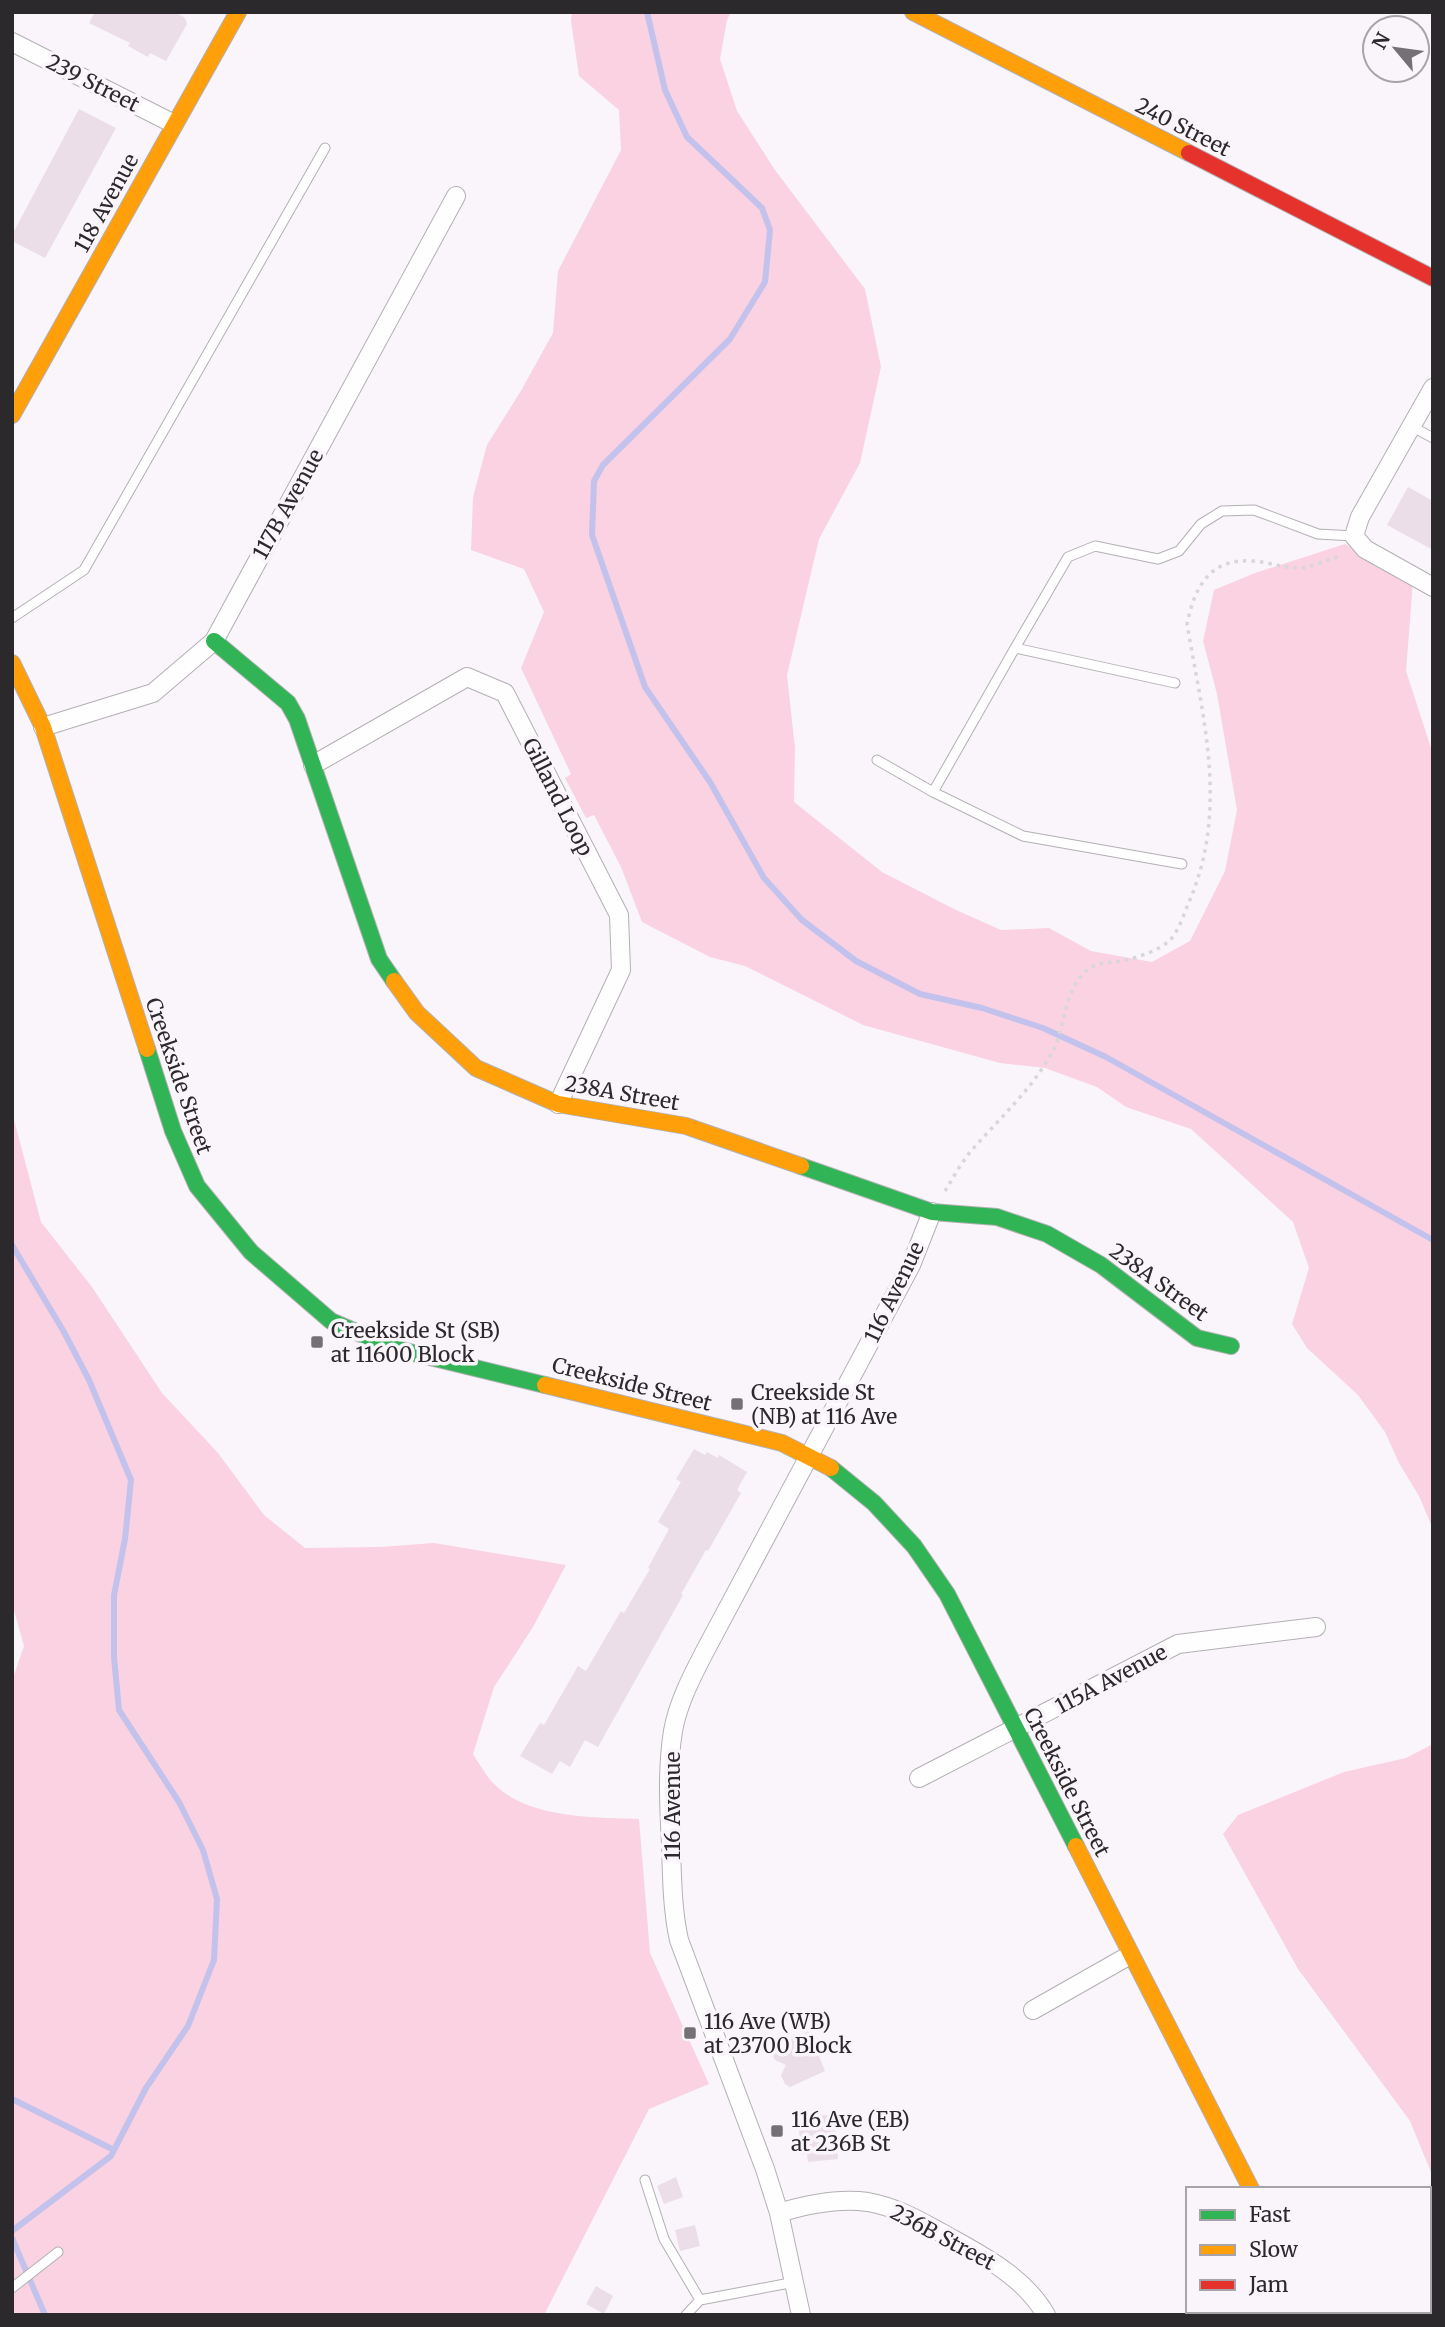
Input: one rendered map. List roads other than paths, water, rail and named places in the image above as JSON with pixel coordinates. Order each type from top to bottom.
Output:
[{"type":"street","name":"118 Avenue","points":[[12,415],[238,12]]},
{"type":"street","name":"240 Street","points":[[913,12],[1433,278]]},
{"type":"street","name":"239 Street","points":[[12,42],[174,124]]},
{"type":"street","name":"117B Avenue","points":[[43,727],[153,693],[214,641],[456,196]]},
{"type":"street","points":[[1433,388],[1360,517],[1354,536],[1364,549],[1433,587]]},
{"type":"street","name":"238A Street","points":[[214,641],[288,703],[297,719],[379,960],[417,1013],[476,1068],[558,1104],[686,1126],[932,1212],[998,1217],[1047,1234],[1101,1265],[1197,1338],[1231,1346]]},
{"type":"street","name":"Creekside Street","points":[[12,663],[43,727],[173,1131],[197,1186],[251,1252],[331,1321],[393,1348],[768,1438],[810,1456],[841,1475],[874,1503],[914,1546],[947,1594],[1250,2187]]},
{"type":"street","name":"Gilland Loop","points":[[313,765],[467,677],[505,693],[619,915],[621,970],[558,1104]]},
{"type":"street","name":"116 Avenue","points":[[801,2315],[779,2213],[765,2169],[679,1940],[673,1901],[669,1765],[674,1729],[693,1674],[911,1265],[932,1212]]},
{"type":"street","name":"115A Avenue","points":[[919,1778],[1178,1644],[1316,1628]]},
{"type":"street","points":[[1033,2010],[1130,1955]]},
{"type":"street","name":"236B Street","points":[[779,2213],[804,2205],[851,2201],[895,2209],[997,2264],[1020,2283],[1046,2315]]},
{"type":"lane","points":[[12,618],[84,570],[325,148]]},
{"type":"lane","points":[[1411,426],[1433,438]]},
{"type":"lane","points":[[933,792],[1068,557],[1095,546],[1158,559],[1179,551],[1201,523],[1222,511],[1254,510],[1318,534],[1354,536]]},
{"type":"lane","points":[[1015,648],[1175,683]]},
{"type":"lane","points":[[877,760],[933,792],[1023,836],[1182,864]]},
{"type":"lane","points":[[645,2180],[664,2239],[700,2300]]},
{"type":"lane","points":[[12,2288],[58,2252]]},
{"type":"lane","points":[[686,2315],[700,2300],[795,2282]]},
{"type":"waterway","points":[[647,12],[665,90],[687,137],[762,208],[770,230],[765,282],[730,339],[603,465],[594,481],[592,535],[645,687],[710,782],[764,878],[802,920],[856,961],[920,994],[982,1008],[1043,1028],[1106,1057],[1433,1240]]},
{"type":"waterway","points":[[12,1245],[89,1380],[131,1480],[125,1539],[114,1595],[114,1657],[119,1710],[179,1802],[203,1850],[217,1899],[214,1960],[188,2026],[146,2088],[111,2156],[12,2231]]},
{"type":"waterway","points":[[12,2099],[114,2150]]},
{"type":"waterway","points":[[12,2238],[45,2315]]},
{"type":"place","name":"Creekside St (SB) at 11600 Block","points":[[317,1342]]},
{"type":"place","name":"Creekside St (NB) at 116 Ave","points":[[737,1404]]},
{"type":"place","name":"116 Ave (WB) at 23700 Block","points":[[690,2033]]},
{"type":"place","name":"116 Ave (EB) at 236B St","points":[[777,2131]]}]
